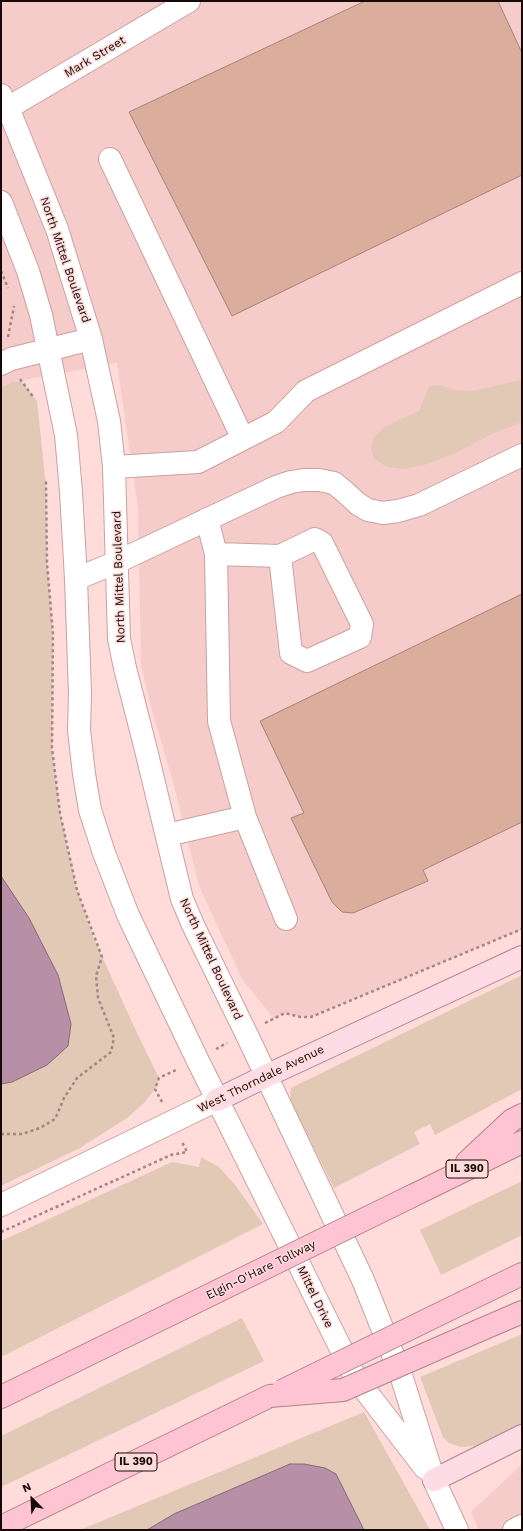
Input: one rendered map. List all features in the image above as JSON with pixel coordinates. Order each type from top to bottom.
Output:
[{"type":"highway","points":[[450,1178],[512,1120],[522,1115]]},
{"type":"highway","name":"Elgin-O'Hare Tollway","points":[[1,1397],[522,1142]]},
{"type":"highway","name":"IL 390","points":[[1,1527],[522,1274]]},
{"type":"highway","points":[[270,1396],[343,1390],[522,1312]]},
{"type":"main road","name":"West Thorndale Avenue","points":[[217,1100],[522,956]]},
{"type":"main road","points":[[434,1480],[522,1436]]},
{"type":"street","name":"Mark Street","points":[[3,105],[189,1]]},
{"type":"street","name":"North Mittel Boulevard","points":[[3,105],[56,229],[91,339],[109,421],[114,467],[120,639],[125,668],[182,900],[266,1076]]},
{"type":"street","points":[[110,159],[244,439]]},
{"type":"street","points":[[1,202],[28,271],[41,315],[66,435],[72,492],[76,579],[80,694],[79,730],[90,810],[104,853],[128,915],[217,1100]]},
{"type":"street","points":[[114,467],[198,462],[276,422],[306,391],[522,284]]},
{"type":"street","points":[[1,364],[11,359],[91,339]]},
{"type":"street","points":[[76,579],[117,562],[276,487],[304,480],[319,480],[334,483],[358,504],[368,510],[383,513],[398,511],[418,505],[522,455]]},
{"type":"street","points":[[207,520],[216,554],[219,721],[245,817],[286,919]]},
{"type":"street","points":[[216,554],[280,556],[315,539],[322,543],[362,624],[360,637],[306,661],[292,653],[280,556]]},
{"type":"street","points":[[167,835],[245,817]]},
{"type":"street","name":"Mittel Drive","points":[[266,1076],[363,1280],[401,1375],[434,1480],[457,1530]]},
{"type":"street","name":"West Thorndale Avenue","points":[[1,1205],[217,1100]]},
{"type":"street","name":"Mittel Drive","points":[[217,1100],[355,1378],[434,1480]]},
{"type":"street","points":[[514,1530],[522,1526]]},
{"type":"path","points":[[274,1019],[285,1013],[310,1018],[522,929]]},
{"type":"path","points":[[212,1051],[228,1042]]},
{"type":"path","points":[[155,1089],[159,1078]]},
{"type":"path","points":[[1,1232],[171,1155],[187,1152]]},
{"type":"shaded area","points":[[1,1],[522,1],[522,929],[311,1017],[300,1017],[285,1013],[274,1019],[242,979],[199,886],[174,786],[150,703],[141,665],[138,508],[117,363],[12,382],[1,388]]},
{"type":"shaded area","points":[[522,380],[522,422],[492,434],[456,453],[424,465],[403,469],[387,467],[374,459],[371,449],[373,438],[386,426],[419,411],[429,386],[441,385],[453,390],[472,391]]},
{"type":"shaded area","points":[[21,381],[37,401],[46,486],[47,563],[53,635],[52,748],[60,813],[77,890],[94,939],[159,1078],[155,1089],[144,1103],[127,1118],[80,1148],[1,1186],[1,388],[12,382]]},
{"type":"shaded area","points":[[1,876],[29,918],[58,975],[71,1024],[68,1046],[47,1065],[12,1082],[1,1084]]},
{"type":"shaded area","points":[[522,975],[522,1089],[435,1135],[430,1124],[414,1132],[420,1144],[334,1188],[290,1100],[291,1088]]},
{"type":"shaded area","points":[[201,1157],[219,1167],[236,1186],[263,1224],[1,1357],[1,1241],[172,1162],[199,1167]]},
{"type":"shaded area","points":[[522,1181],[522,1235],[441,1275],[420,1230]]},
{"type":"shaded area","points":[[242,1318],[264,1361],[1,1487],[1,1436]]},
{"type":"shaded area","points":[[522,1334],[522,1426],[495,1439],[474,1446],[461,1447],[449,1443],[443,1437],[420,1377]]},
{"type":"shaded area","points":[[364,1412],[430,1530],[80,1530]]},
{"type":"shaded area","points":[[290,1464],[304,1464],[325,1468],[336,1474],[364,1530],[147,1530],[174,1514]]},
{"type":"shaded area","points":[[522,1464],[522,1530],[479,1530],[471,1512]]},
{"type":"building","points":[[365,1],[498,1],[522,53],[522,175],[232,316],[129,112]]},
{"type":"building","points":[[522,594],[522,822],[423,870],[428,881],[353,913],[342,912],[332,902],[291,818],[304,813],[260,721]]}]
